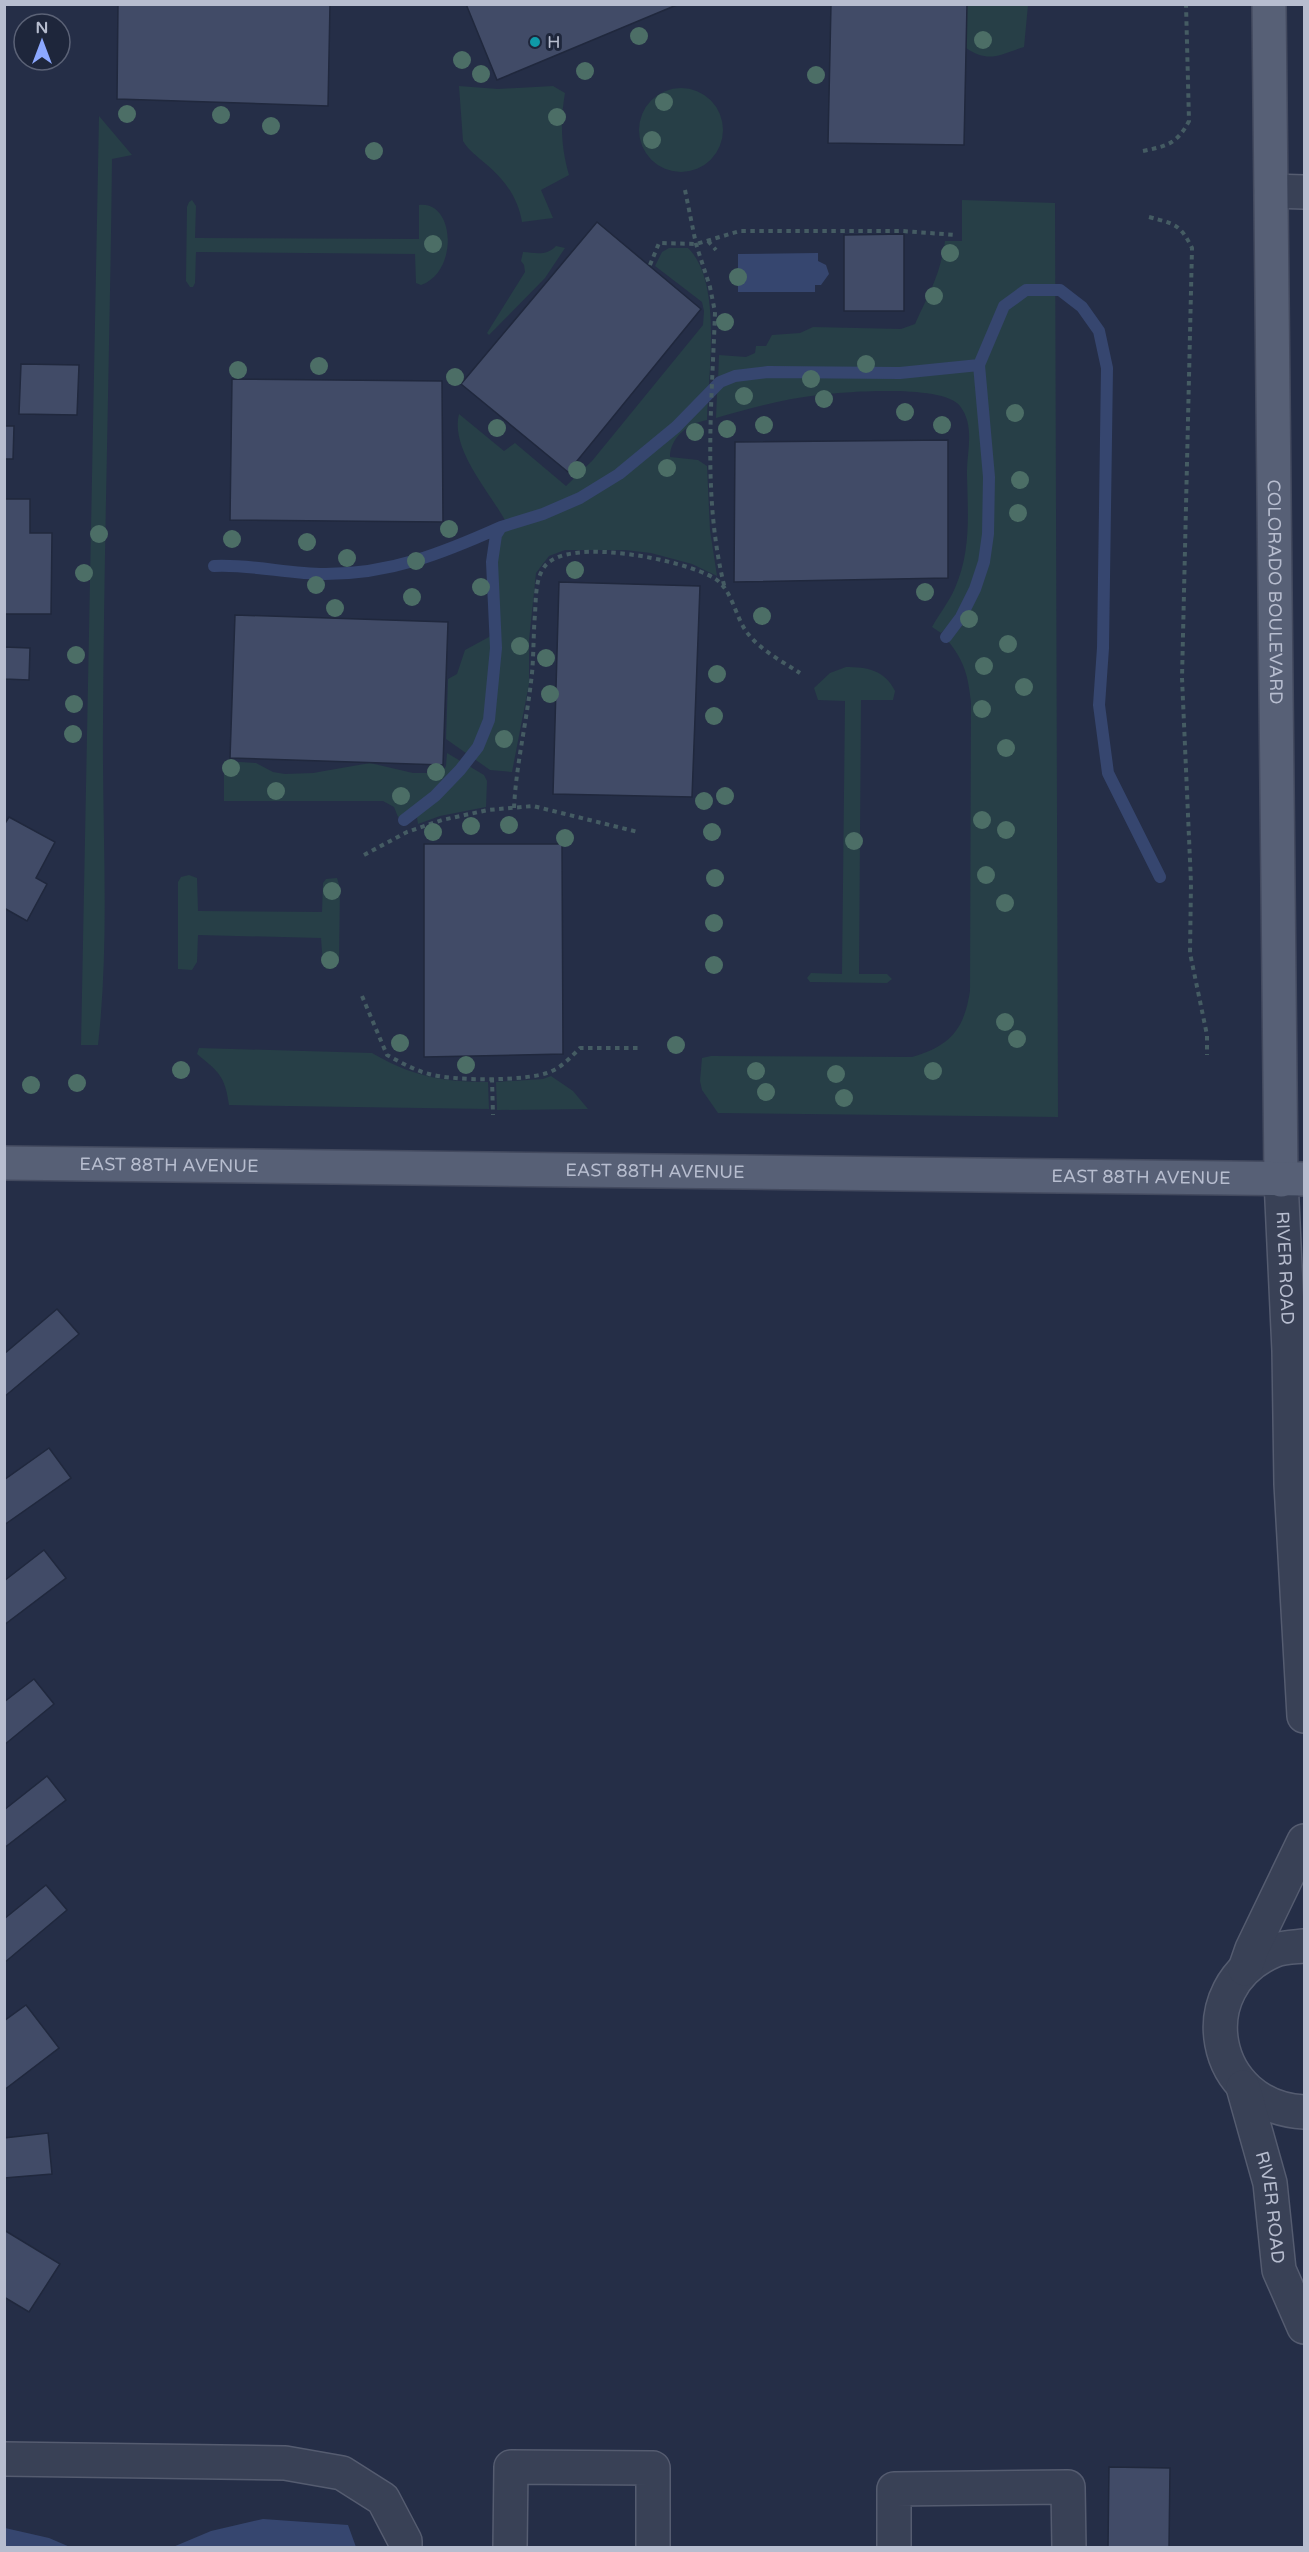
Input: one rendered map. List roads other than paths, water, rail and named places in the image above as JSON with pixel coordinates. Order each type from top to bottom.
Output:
[{"type":"main road","name":"COLORADO BOULEVARD","points":[[1269,4],[1271,191],[1293,1180]]},
{"type":"main road","name":"EAST 88TH AVENUE","points":[[4,1163],[1293,1180]]},
{"type":"street","points":[[1271,191],[1305,192]]},
{"type":"street","name":"RIVER ROAD","points":[[1293,1180],[1289,1351],[1291,1484],[1305,1716]]},
{"type":"street","points":[[1305,1841],[1252,1949],[1245,1969],[1226,1995],[1219,2028],[1225,2059],[1243,2087],[1263,2102],[1287,2111],[1305,2112]]},
{"type":"street","points":[[1245,1969],[1273,1951],[1305,1946]]},
{"type":"street","name":"RIVER ROAD","points":[[1243,2087],[1270,2183],[1279,2270],[1305,2327]]},
{"type":"street","points":[[4,2459],[285,2463],[342,2473],[383,2499],[405,2541],[405,2547]]},
{"type":"street","points":[[510,2547],[511,2467],[653,2468],[653,2547]]},
{"type":"street","points":[[894,2547],[894,2489],[1057,2487],[1068,2487],[1069,2547]]},
{"type":"water","points":[[818,253],[818,261],[826,265],[829,274],[821,285],[815,285],[815,292],[738,292],[738,254]]},
{"type":"water","points":[[263,2519],[348,2525],[356,2547],[173,2547],[211,2531]]},
{"type":"water","points":[[5,2528],[49,2538],[70,2547],[5,2547]]},
{"type":"waterway","points":[[946,637],[961,617],[975,589],[984,562],[988,534],[989,477],[979,365],[1004,306],[1026,290],[1060,290],[1082,307],[1099,331],[1107,368],[1103,648],[1099,705],[1108,773],[1160,877]]},
{"type":"waterway","points":[[404,820],[435,796],[460,770],[478,747],[489,720],[496,648],[492,562],[496,535],[501,527],[543,514],[580,498],[619,474],[676,427],[720,382],[735,376],[768,372],[900,373],[979,365]]},
{"type":"waterway","points":[[214,566],[242,566],[325,574],[372,570],[416,560],[501,527]]},
{"type":"place","name":"H","points":[[535,42]]}]
